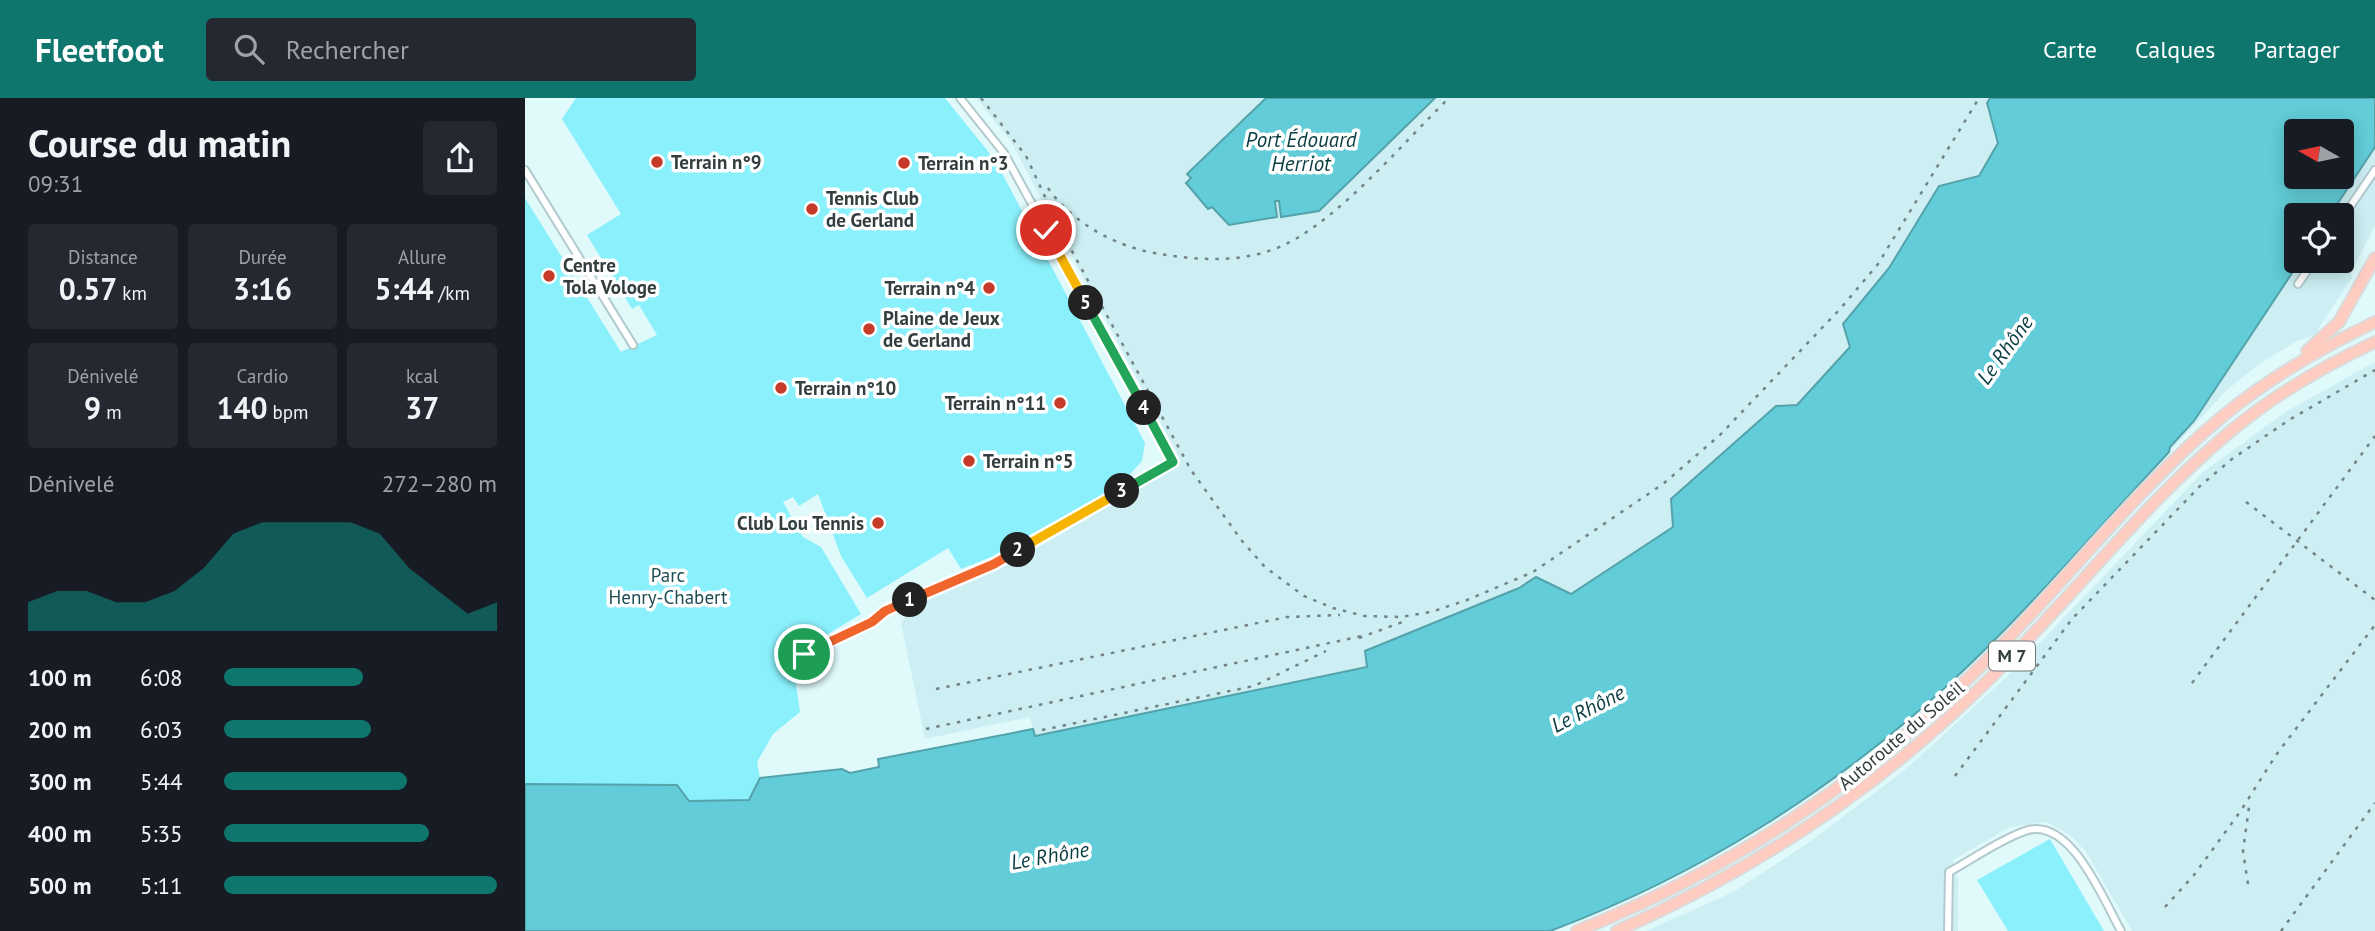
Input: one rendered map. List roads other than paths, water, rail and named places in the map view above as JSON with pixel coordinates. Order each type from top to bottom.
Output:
[{"type":"highway","points":[[2252,394],[2333,329],[2375,258]]},
{"type":"highway","name":"Autoroute du Soleil","points":[[1577,931],[1650,899],[1742,850],[1871,763],[1975,672],[2168,468],[2212,426],[2252,394],[2317,352],[2375,322]]},
{"type":"highway","name":"Autoroute du Soleil","points":[[1617,931],[1677,903],[1777,847],[1892,766],[1981,688],[2213,446],[2289,388],[2375,342]]},
{"type":"highway","points":[[1628,931],[1677,903]]},
{"type":"street","points":[[804,654],[872,622],[885,611],[994,564],[1173,462],[1004,153],[960,98]]},
{"type":"street","points":[[525,170],[633,345]]},
{"type":"street","points":[[2353,203],[2375,170]]},
{"type":"street","points":[[2298,284],[2306,273]]},
{"type":"street","points":[[1948,931],[1949,872],[2025,831],[2042,828],[2069,842],[2122,931]]},
{"type":"water","name":"Port Édouard Herriot","points":[[1266,98],[1435,98],[1319,211],[1281,217],[1279,201],[1275,201],[1277,217],[1229,225],[1212,207],[1208,209],[1186,183],[1191,178],[1187,174]]},
{"type":"water","name":"Le Rhône","points":[[1990,98],[2375,98],[2375,147],[2354,179],[2354,119],[2284,119],[2284,189],[2347,189],[2338,203],[2284,203],[2284,273],[2292,273],[2194,421],[2170,447],[2169,452],[2035,599],[1979,656],[1906,722],[1811,794],[1711,857],[1605,909],[1550,931],[525,931],[525,784],[677,785],[689,801],[749,800],[760,778],[842,769],[850,773],[879,767],[878,759],[1033,729],[1035,736],[1367,667],[1365,651],[1519,588],[1536,577],[1571,594],[1673,527],[1671,499],[1776,406],[1797,405],[1850,347],[1843,324],[1889,268],[1939,186],[1979,176],[1998,143],[1987,103]]},
{"type":"railway","points":[[981,98],[1026,156],[1061,231],[1191,470],[1242,541],[1265,567],[1304,596],[1333,608],[1364,616],[1400,617],[1431,612],[1467,600],[1533,572],[1663,484],[1720,435],[1841,308],[1878,264],[1979,98]]},
{"type":"railway","points":[[1048,188],[1058,201],[1083,223],[1128,246],[1192,258],[1224,259],[1256,255],[1286,244],[1328,216],[1350,198],[1449,98]]},
{"type":"railway","points":[[1955,776],[2072,619],[2200,486],[2232,459],[2289,420],[2375,370]]},
{"type":"railway","points":[[2192,683],[2375,436]]},
{"type":"railway","points":[[2246,502],[2375,600]]},
{"type":"railway","points":[[936,689],[1287,617],[1340,615]]},
{"type":"railway","points":[[1359,638],[1408,620]]},
{"type":"railway","points":[[2165,907],[2194,875],[2240,812],[2276,755],[2375,625]]},
{"type":"railway","points":[[926,729],[1367,635]]},
{"type":"railway","points":[[1042,730],[1254,686],[1326,651]]},
{"type":"railway","points":[[2281,931],[2375,803]]},
{"type":"railway","points":[[2248,884],[2243,851],[2249,807]]},
{"type":"place","name":"Terrain n°9","points":[[657,162]]},
{"type":"place","name":"Terrain n°3","points":[[904,163]]},
{"type":"place","name":"Tennis Club de Gerland","points":[[812,209]]},
{"type":"place","name":"Centre Tola Vologe","points":[[549,276]]},
{"type":"place","name":"Terrain n°4","points":[[989,288]]},
{"type":"place","name":"Plaine de Jeux de Gerland","points":[[869,329]]},
{"type":"place","name":"Terrain n°10","points":[[781,388]]},
{"type":"place","name":"Terrain n°11","points":[[1060,403]]},
{"type":"place","name":"Terrain n°5","points":[[969,461]]},
{"type":"place","name":"Club Lou Tennis","points":[[878,523]]},
{"type":"park label","name":"Parc Henry-Chabert","points":[[668,586]]}]
